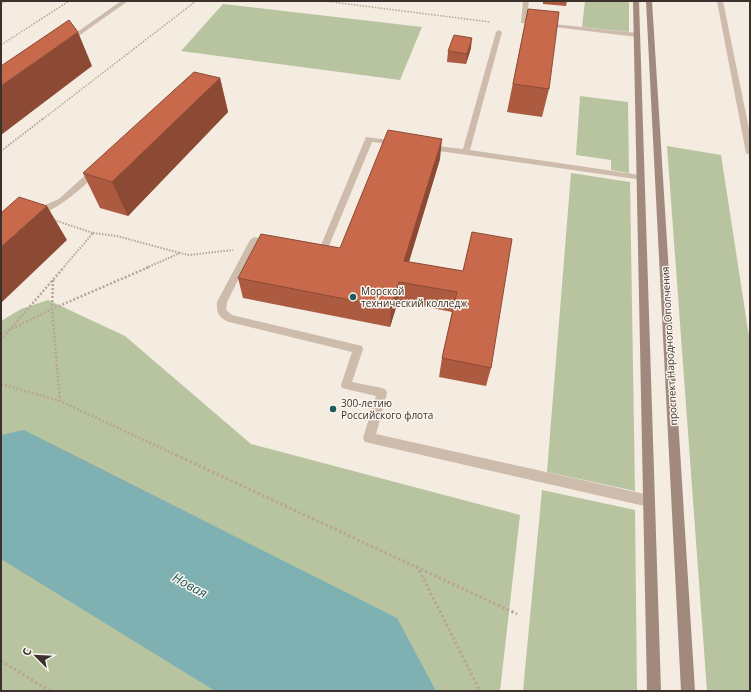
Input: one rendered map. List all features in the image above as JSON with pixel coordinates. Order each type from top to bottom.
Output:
[{"type":"main road","points":[[636,1],[654,691]]},
{"type":"main road","name":"проспект Народного Ополчения","points":[[649,1],[688,691]]},
{"type":"lane","points":[[61,46],[125,1]]},
{"type":"lane","points":[[526,1],[523,22],[637,34]]},
{"type":"lane","points":[[720,1],[750,153]]},
{"type":"lane","points":[[466,152],[499,32]]},
{"type":"lane","points":[[307,250],[322,253],[369,139],[406,144]]},
{"type":"lane","points":[[421,146],[640,178]]},
{"type":"lane","points":[[30,215],[62,201],[102,165]]},
{"type":"lane","points":[[276,244],[254,240],[222,302],[221,311],[229,318],[358,349],[346,385],[382,393],[369,438],[649,501]]},
{"type":"path","points":[[1,4],[6,1]]},
{"type":"path","points":[[1,45],[69,1]]},
{"type":"path","points":[[1,151],[196,1]]},
{"type":"path","points":[[324,1],[492,22]]},
{"type":"path","points":[[30,215],[93,233],[117,236],[189,255],[249,248]]},
{"type":"path","points":[[1,340],[93,233]]},
{"type":"path","points":[[1,334],[52,309],[180,253]]},
{"type":"path","points":[[53,279],[52,309],[60,401]]},
{"type":"path","points":[[1,384],[60,401],[417,566],[517,614]]},
{"type":"path","points":[[417,566],[480,691]]},
{"type":"path","points":[[1,661],[50,691]]},
{"type":"green space","points":[[585,1],[629,1],[629,32],[582,27]]},
{"type":"green space","points":[[223,4],[422,27],[400,80],[181,51]]},
{"type":"green space","points":[[580,96],[628,102],[629,173],[611,170],[611,160],[576,155]]},
{"type":"green space","points":[[667,146],[721,155],[750,343],[750,691],[707,691]]},
{"type":"green space","points":[[571,173],[630,182],[635,491],[547,472]]},
{"type":"green space","points":[[48,300],[125,336],[251,444],[520,515],[500,691],[1,691],[1,321],[21,309]]},
{"type":"green space","points":[[542,490],[635,510],[637,691],[523,691]]},
{"type":"water","name":"Новая","points":[[24,430],[397,618],[436,691],[215,691],[1,559],[1,435]]},
{"type":"building","points":[[528,9],[559,12],[549,89],[513,84]]},
{"type":"building","points":[[69,20],[78,32],[1,86],[1,66]]},
{"type":"building","points":[[454,35],[472,38],[467,54],[448,51]]},
{"type":"building","points":[[194,72],[220,78],[112,182],[83,173]]},
{"type":"building","points":[[388,130],[442,139],[404,261],[463,271],[472,232],[512,239],[491,368],[442,358],[457,292],[399,282],[391,308],[238,278],[261,234],[340,248]]},
{"type":"building","points":[[19,197],[47,206],[1,247],[1,213]]},
{"type":"place","name":"Морской технический колледж","points":[[353,297]]},
{"type":"place","name":"300-летию Российского флота","points":[[333,409]]}]
